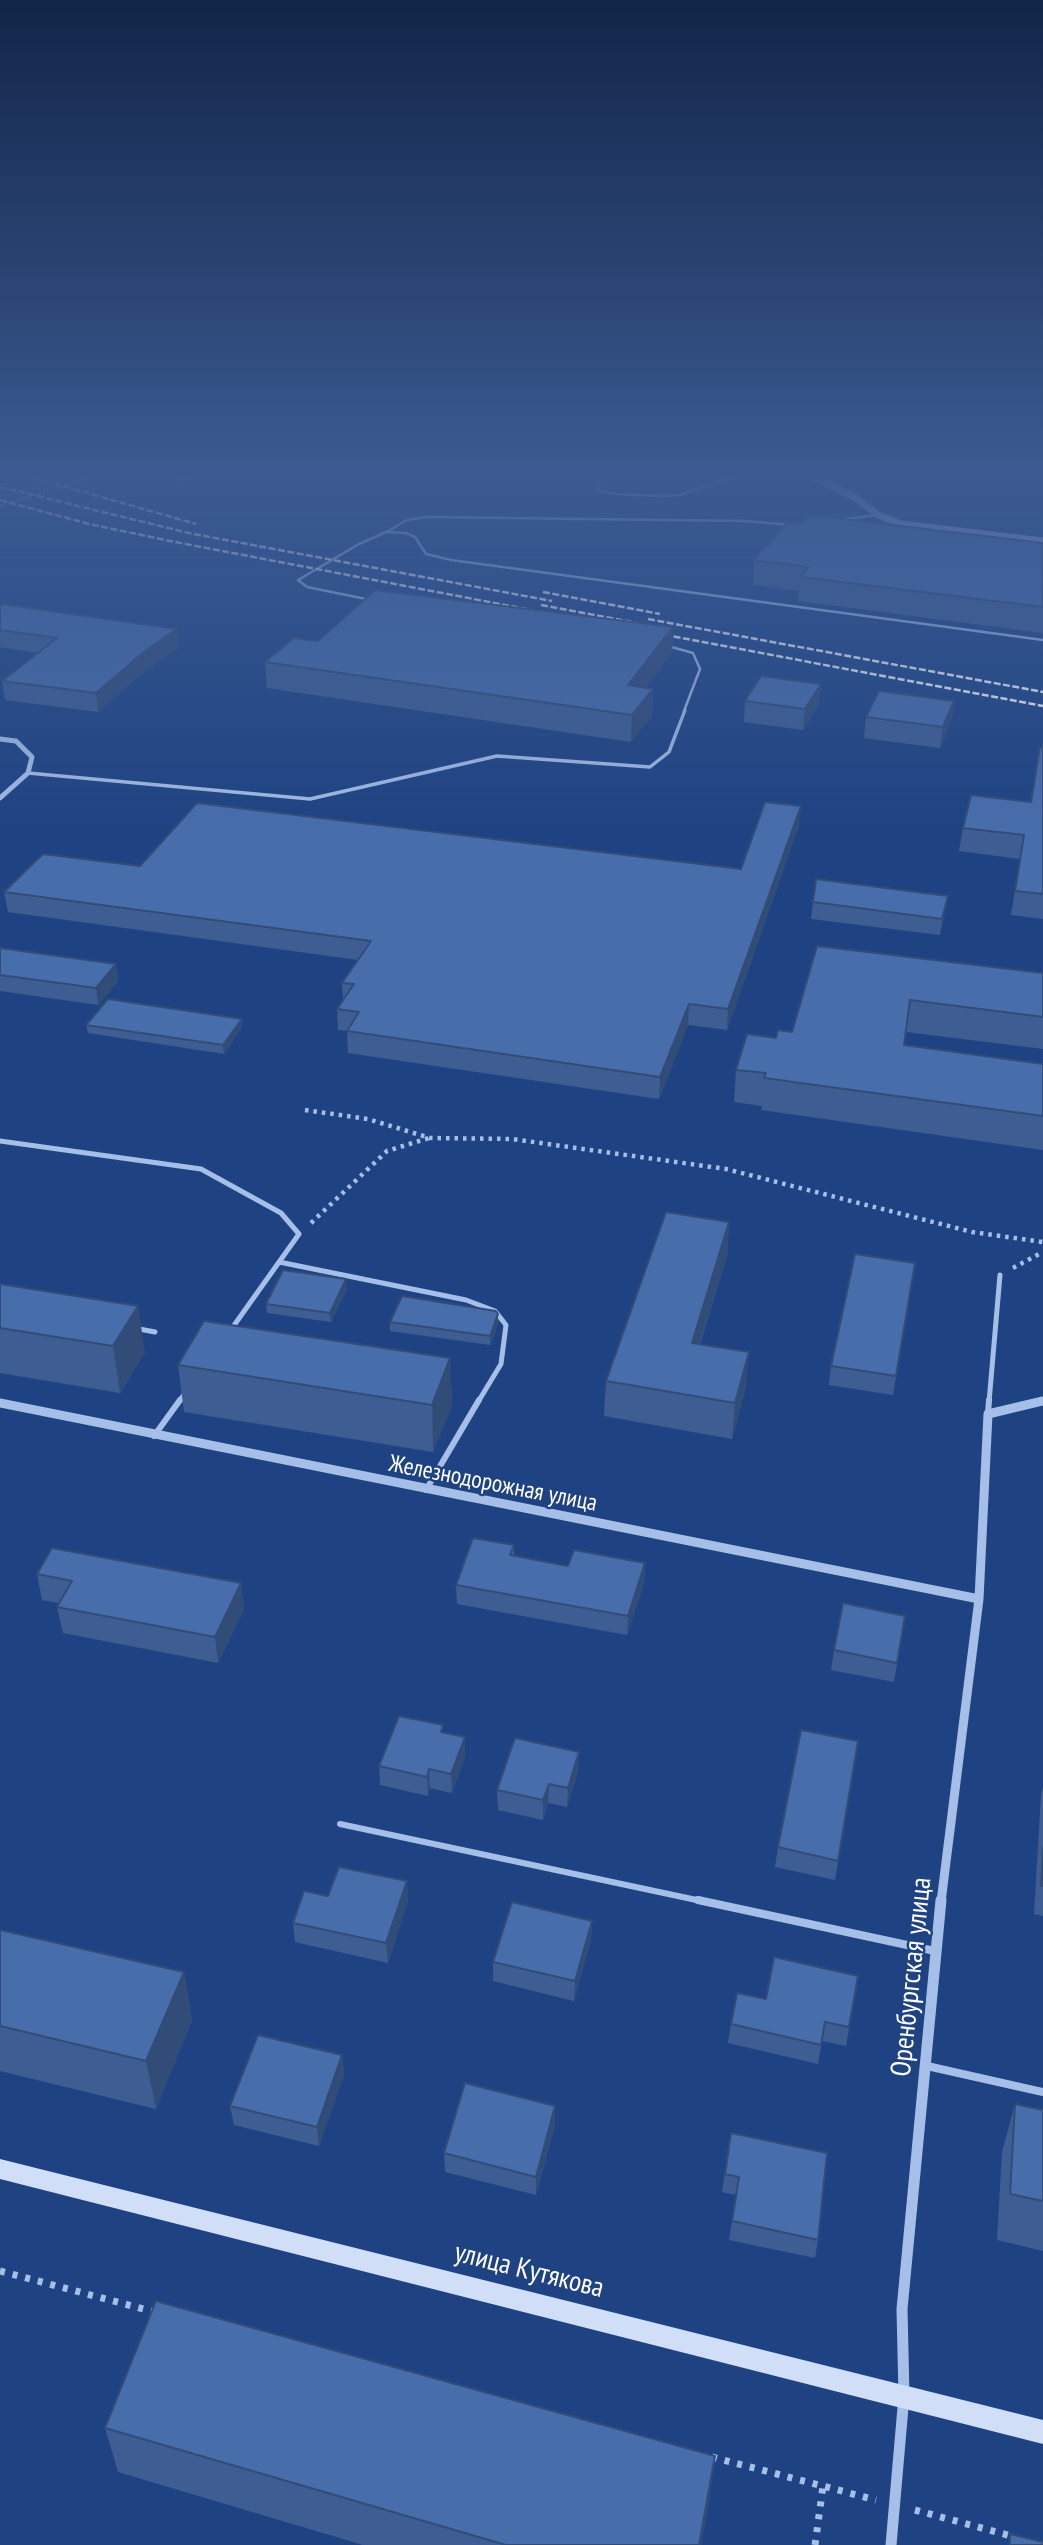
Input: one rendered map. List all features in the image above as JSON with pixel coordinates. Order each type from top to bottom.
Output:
[{"type":"main road","name":"улица Кутякова","points":[[0,2169],[1043,2432]]},
{"type":"street","points":[[0,739],[16,741],[32,757],[28,773],[0,798]]},
{"type":"street","points":[[988,1414],[1043,1401]]},
{"type":"street","name":"Железнодорожная улица","points":[[0,1403],[154,1436],[979,1599]]},
{"type":"street","name":"Оренбургская улица","points":[[891,2545],[904,2396],[902,2309],[936,1951],[979,1599],[988,1414]]},
{"type":"lane","points":[[344,595],[374,601]]},
{"type":"lane","points":[[708,595],[1043,640]]},
{"type":"lane","points":[[28,773],[310,799],[496,756],[650,767],[669,752],[700,669],[693,653],[659,644]]},
{"type":"lane","points":[[0,1141],[201,1169],[281,1213],[299,1234],[226,1337]]},
{"type":"lane","points":[[279,1262],[466,1300],[495,1311],[506,1325],[500,1364],[426,1490]]},
{"type":"lane","points":[[988,1414],[1000,1275]]},
{"type":"lane","points":[[129,1327],[155,1332]]},
{"type":"lane","points":[[154,1436],[186,1392]]},
{"type":"lane","points":[[340,1824],[936,1951]]},
{"type":"lane","points":[[927,2066],[1043,2092]]},
{"type":"path","points":[[305,1110],[368,1119],[430,1138],[512,1139],[726,1169],[972,1232],[1043,1242]]},
{"type":"path","points":[[299,1234],[387,1151],[430,1138]]},
{"type":"path","points":[[1000,1275],[1043,1252]]},
{"type":"path","points":[[0,2271],[159,2313]]},
{"type":"path","points":[[705,2455],[1030,2540]]},
{"type":"path","points":[[815,2545],[823,2486]]},
{"type":"building","points":[[370,595],[413,595],[673,627],[628,685],[653,689],[632,715],[265,662],[294,638],[318,641]]},
{"type":"building","points":[[944,595],[1043,595],[1043,607]]},
{"type":"building","points":[[2,604],[177,629],[145,651],[96,693],[2,681],[57,638],[0,630]]},
{"type":"building","points":[[761,676],[821,684],[805,709],[745,701]]},
{"type":"building","points":[[879,691],[954,701],[943,727],[866,717]]},
{"type":"building","points":[[1040,747],[1043,748],[1043,894],[1015,891],[1024,835],[963,828],[971,795],[1031,802]]},
{"type":"building","points":[[765,802],[801,806],[728,1009],[689,1004],[660,1077],[347,1031],[359,1012],[337,1009],[354,984],[342,983],[371,941],[4,892],[43,854],[140,866],[197,803],[741,869]]},
{"type":"building","points":[[816,879],[948,896],[942,919],[813,902]]},
{"type":"building","points":[[817,946],[1043,973],[1043,1017],[910,1000],[904,1045],[1043,1064],[1043,1116],[764,1078],[766,1073],[736,1070],[747,1034],[776,1038],[778,1030],[792,1032]]},
{"type":"building","points":[[0,948],[116,964],[96,988],[0,975]]},
{"type":"building","points":[[108,999],[242,1019],[223,1045],[86,1025]]},
{"type":"building","points":[[666,1212],[729,1222],[692,1343],[749,1352],[735,1403],[606,1381]]},
{"type":"building","points":[[855,1254],[915,1263],[896,1376],[831,1366]]},
{"type":"building","points":[[283,1270],[346,1279],[330,1313],[266,1304]]},
{"type":"building","points":[[0,1284],[138,1306],[113,1346],[0,1328]]},
{"type":"building","points":[[402,1296],[496,1311],[498,1314],[490,1336],[390,1322]]},
{"type":"building","points":[[204,1321],[450,1358],[432,1405],[178,1365]]},
{"type":"building","points":[[473,1538],[514,1545],[510,1555],[568,1566],[574,1550],[645,1563],[628,1616],[456,1585]]},
{"type":"building","points":[[52,1548],[241,1583],[215,1637],[57,1607],[72,1581],[37,1574]]},
{"type":"building","points":[[843,1603],[905,1616],[897,1663],[834,1650]]},
{"type":"building","points":[[399,1716],[443,1725],[441,1732],[465,1737],[451,1774],[429,1769],[427,1777],[379,1766]]},
{"type":"building","points":[[801,1730],[858,1741],[838,1861],[778,1847]]},
{"type":"building","points":[[515,1738],[579,1752],[568,1788],[549,1784],[543,1800],[497,1790]]},
{"type":"building","points":[[1043,1848],[1043,1886],[1041,1886]]},
{"type":"building","points":[[339,1867],[407,1881],[386,1943],[293,1923],[304,1891],[328,1896]]},
{"type":"building","points":[[512,1902],[592,1921],[575,1981],[493,1962]]},
{"type":"building","points":[[0,1930],[184,1972],[146,2061],[0,2026]]},
{"type":"building","points":[[774,1957],[858,1976],[849,2027],[825,2022],[821,2045],[731,2024],[737,1993],[766,1999]]},
{"type":"building","points":[[258,2035],[342,2055],[317,2127],[230,2106]]},
{"type":"building","points":[[465,2083],[555,2106],[536,2177],[444,2153]]},
{"type":"building","points":[[1015,2104],[1043,2110],[1043,2201],[1010,2194]]},
{"type":"building","points":[[731,2133],[827,2153],[818,2240],[732,2221],[739,2177],[725,2174]]},
{"type":"building","points":[[156,2301],[715,2456],[699,2545],[506,2545],[105,2428]]},
{"type":"building","points":[[1010,2534],[1043,2542],[1043,2545],[1010,2545]]},
{"type":"railway","points":[[451,595],[552,614]]},
{"type":"railway","points":[[519,595],[552,601]]},
{"type":"railway","points":[[558,595],[660,614]]},
{"type":"railway","points":[[541,605],[658,627]]},
{"type":"railway","points":[[648,619],[1043,692]]},
{"type":"railway","points":[[655,633],[1043,706]]}]
